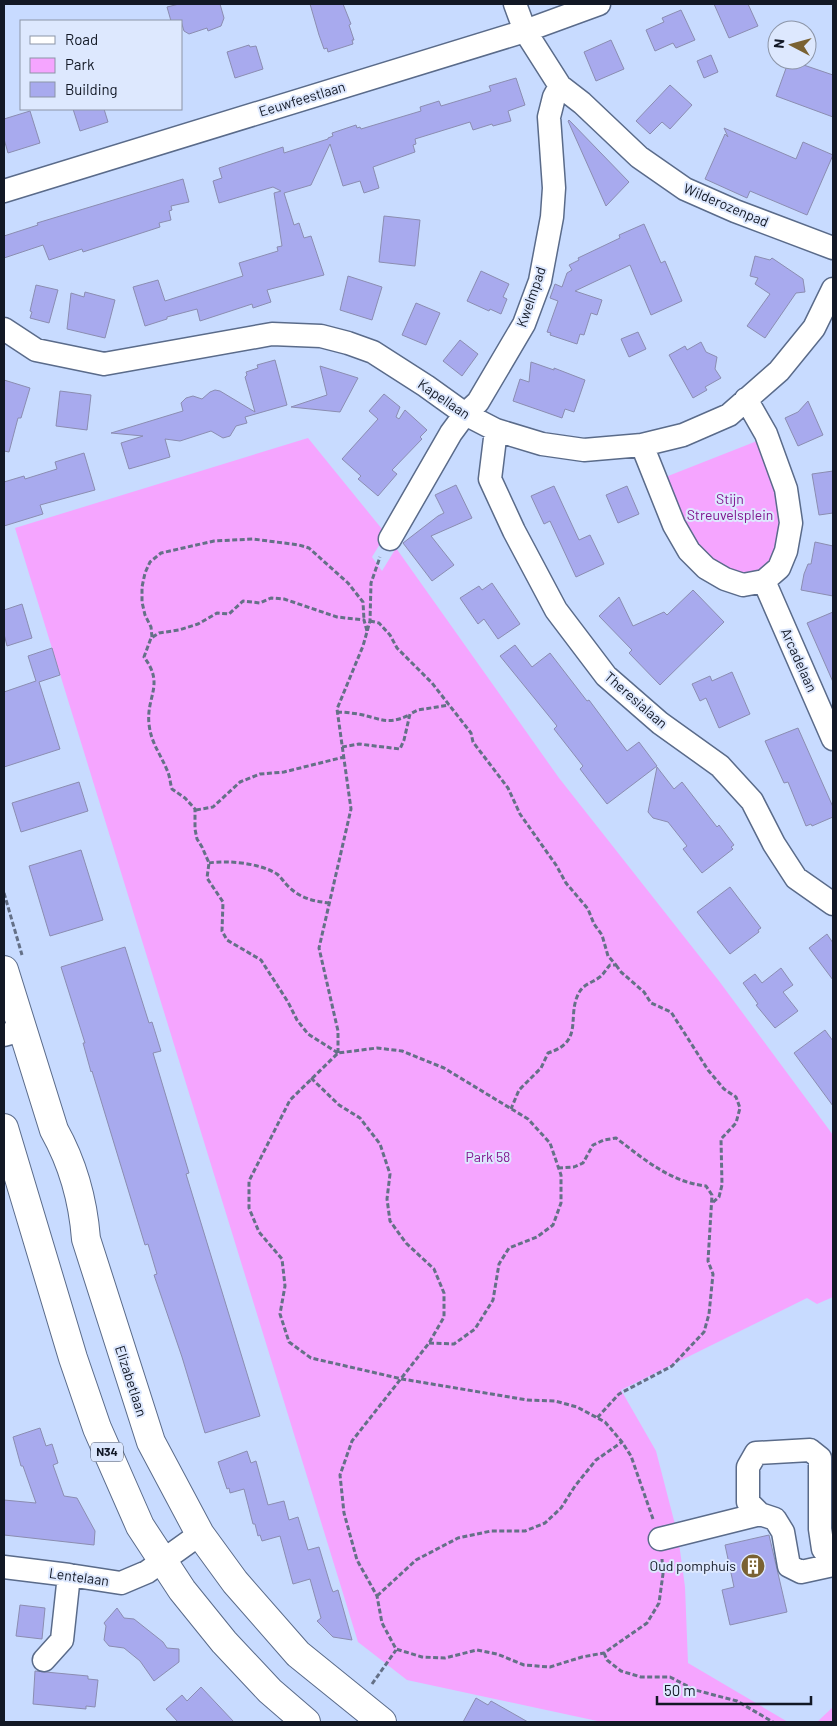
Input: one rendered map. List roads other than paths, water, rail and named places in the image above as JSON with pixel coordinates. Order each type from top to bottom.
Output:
[{"type":"main road","name":"Elizabetlaan","points":[[4,970],[13,1033],[54,1130],[67,1153],[84,1212],[86,1239],[150,1442],[200,1534],[235,1582],[298,1654],[382,1722]]},
{"type":"main road","name":"N34","points":[[4,1128],[97,1428],[140,1526],[187,1596],[246,1667],[305,1722]]},
{"type":"street","points":[[515,4],[525,31],[560,86]]},
{"type":"street","name":"Eeuwfeestlaan","points":[[4,191],[525,31],[599,4]]},
{"type":"street","name":"Wilderozenpad","points":[[560,86],[582,102],[639,157],[685,189],[735,212],[833,248]]},
{"type":"street","name":"Kwelmpad","points":[[390,539],[451,432],[464,414],[478,402],[524,324],[540,281],[552,217],[554,188],[549,117],[554,97],[560,86]]},
{"type":"street","name":"Kapellaan","points":[[4,329],[36,350],[104,364],[272,334],[321,336],[373,352],[426,386],[464,414],[496,430],[542,444],[584,450],[642,445],[683,435],[729,415],[779,371],[814,328],[833,289]]},
{"type":"street","points":[[642,445],[674,525],[689,551],[706,568],[725,579],[743,584],[764,581],[780,568],[786,551],[791,523],[786,489],[766,434],[746,399]]},
{"type":"street","name":"Theresialaan","points":[[496,430],[490,479],[514,531],[556,610],[606,676],[660,722],[720,766],[752,801],[774,844],[796,878],[833,904]]},
{"type":"street","name":"Arcadelaan","points":[[764,581],[833,739]]},
{"type":"street","points":[[810,1450],[820,1458],[820,1529],[823,1549],[833,1564],[801,1572],[789,1566],[783,1532],[775,1519],[760,1514],[748,1502],[748,1467],[756,1453],[810,1450]]},
{"type":"street","points":[[660,1539],[760,1514]]},
{"type":"street","name":"Lentelaan","points":[[4,1567],[121,1583],[147,1572],[200,1534]]},
{"type":"street","points":[[44,1660],[62,1640],[69,1575]]},
{"type":"place","name":"Oud pomphuis","points":[[753,1566]]},
{"type":"park label","name":"Stijn Streuvelsplein","points":[[730,508]]},
{"type":"park label","name":"Park 58","points":[[488,1157]]}]
